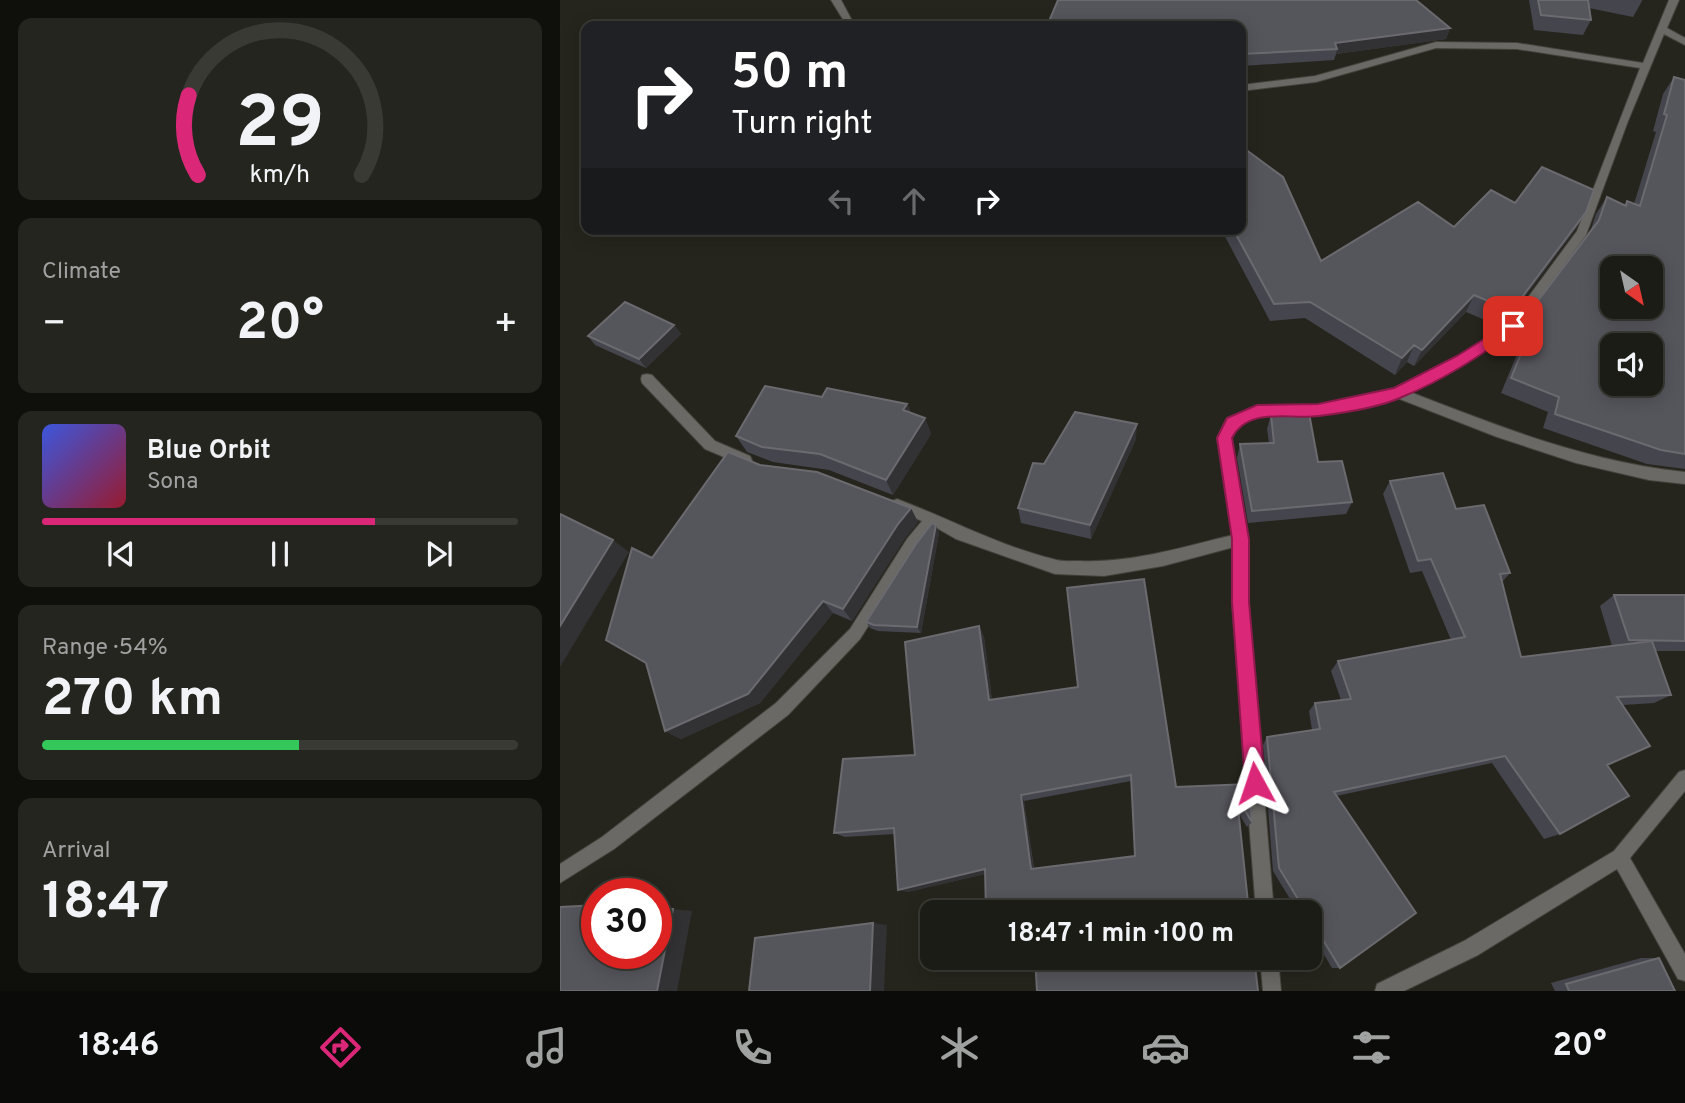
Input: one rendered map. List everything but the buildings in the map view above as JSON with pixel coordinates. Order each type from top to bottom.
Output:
[{"type":"street","points":[[836,0],[847,21]]},
{"type":"street","points":[[1264,900],[1240,602],[1241,539],[1224,438],[1232,422],[1257,411],[1318,410],[1397,393],[1462,360],[1513,326],[1582,232],[1674,0]]},
{"type":"street","points":[[1661,29],[1685,42]]},
{"type":"street","points":[[1246,87],[1316,79],[1436,45],[1517,46],[1646,66]]},
{"type":"street","points":[[648,379],[710,444],[759,466]]},
{"type":"street","points":[[1397,393],[1569,454],[1653,476],[1685,478]]},
{"type":"street","points":[[887,501],[933,519],[961,534],[1055,567],[1104,569],[1163,559],[1241,539]]},
{"type":"street","points":[[560,874],[608,843],[782,709],[855,634],[912,544],[933,519]]},
{"type":"street","points":[[1384,991],[1471,948],[1620,857],[1685,778]]},
{"type":"street","points":[[1620,857],[1685,972]]},
{"type":"street","points":[[1270,970],[1272,991]]},
{"type":"route","points":[[1255,783],[1240,602],[1241,539],[1224,438],[1232,422],[1257,411],[1318,410],[1397,393],[1462,360],[1513,326]]}]
